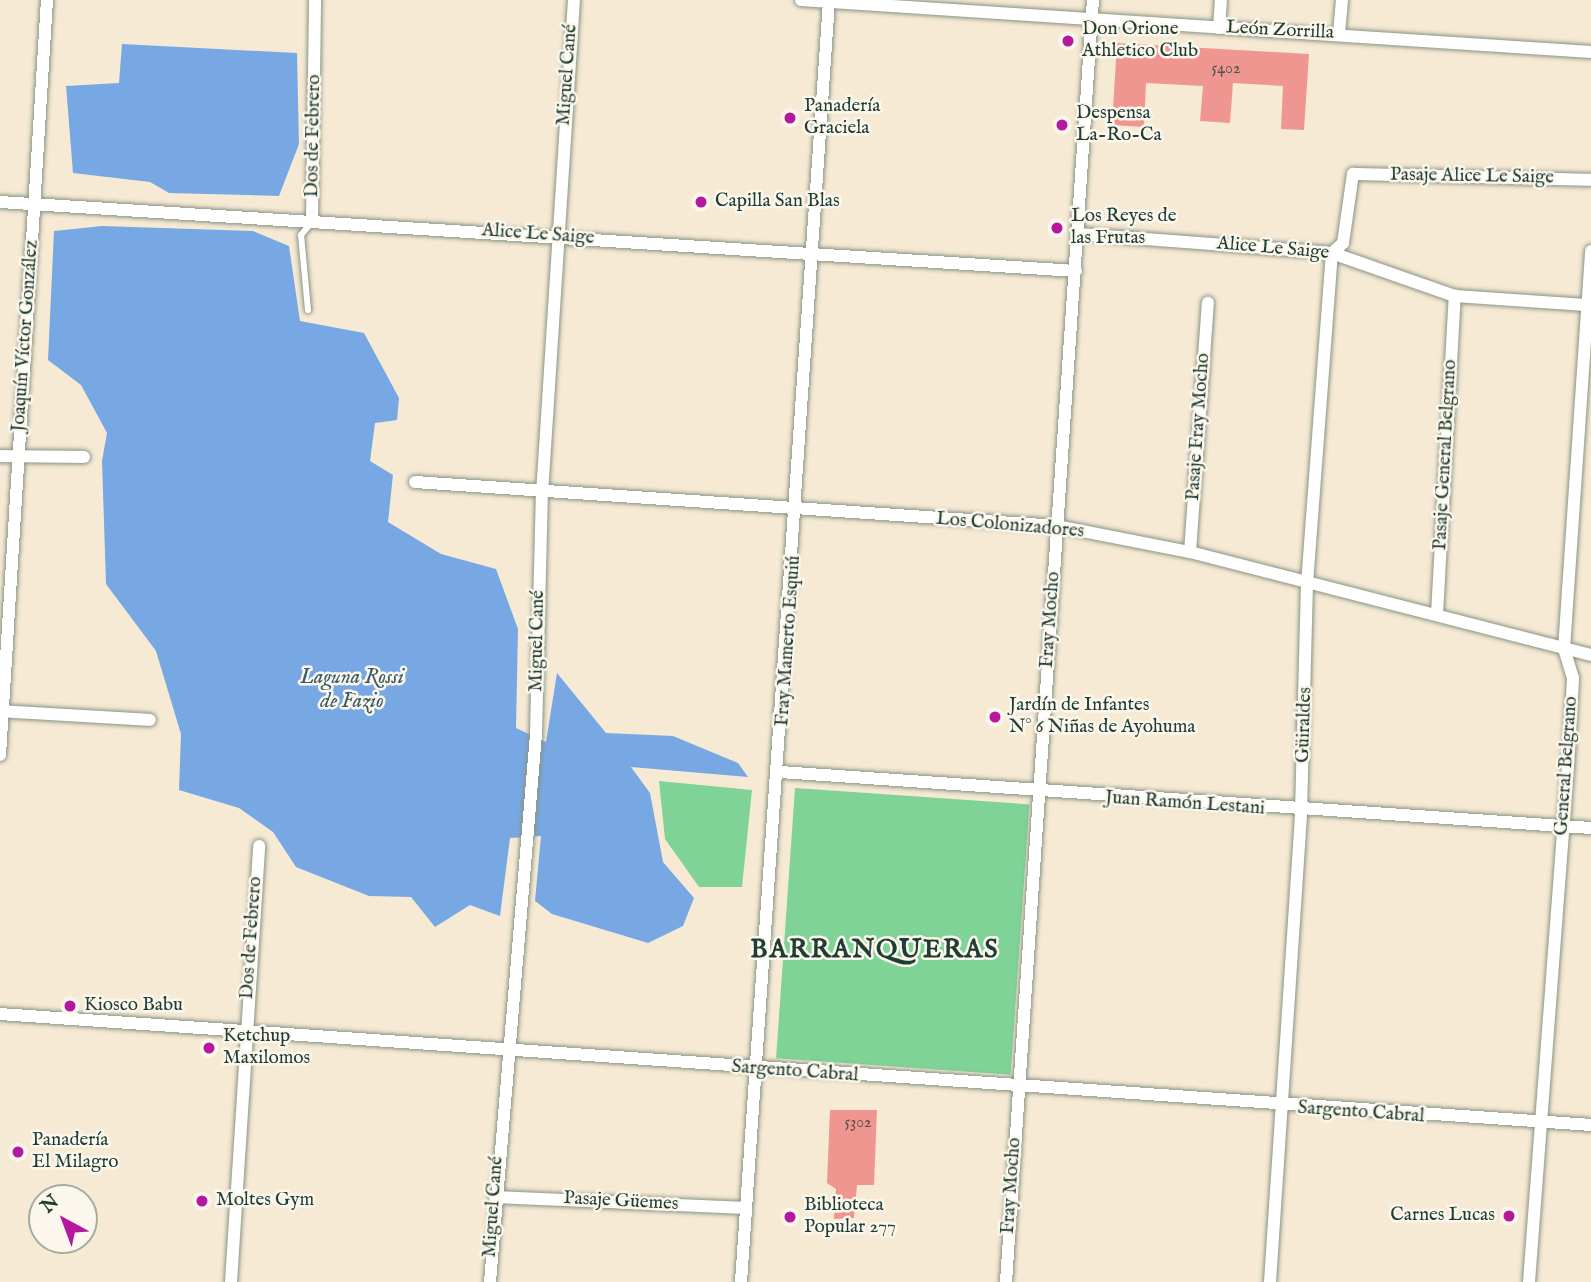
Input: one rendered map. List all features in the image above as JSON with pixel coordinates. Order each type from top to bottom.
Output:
[{"type":"street","name":"Joaquín Víctor González","points":[[0,755],[47,0]]},
{"type":"street","name":"Dos de Febrero","points":[[312,220],[316,0]]},
{"type":"street","name":"Miguel Cané","points":[[490,1282],[505,1050],[536,734],[542,494],[556,236],[573,0]]},
{"type":"street","name":"León Zorrilla","points":[[801,0],[1591,52]]},
{"type":"street","name":"Fray Mocho","points":[[1006,1282],[1093,0]]},
{"type":"street","points":[[1219,28],[1221,0]]},
{"type":"street","points":[[1339,34],[1342,0]]},
{"type":"street","name":"Fray Mamerto Esquiú","points":[[741,1282],[780,772],[829,1]]},
{"type":"street","name":"Pasaje Alice Le Saige","points":[[1353,174],[1591,180]]},
{"type":"street","name":"Güiraldes","points":[[1270,1282],[1301,812],[1307,584],[1332,253],[1343,243],[1353,174]]},
{"type":"street","name":"Alice Le Saige","points":[[0,202],[1076,271]]},
{"type":"street","name":"Alice Le Saige","points":[[1077,234],[1332,253],[1455,296],[1586,305]]},
{"type":"street","name":"General Belgrano","points":[[1529,1282],[1573,678],[1564,649],[1591,251]]},
{"type":"street","name":"Pasaje General Belgrano","points":[[1437,614],[1455,296]]},
{"type":"street","name":"Pasaje Fray Mocho","points":[[1190,552],[1208,303]]},
{"type":"street","points":[[0,456],[84,457]]},
{"type":"street","name":"Los Colonizadores","points":[[415,482],[797,512],[1057,526],[1190,552],[1591,655]]},
{"type":"street","points":[[1,711],[150,720]]},
{"type":"street","name":"Juan Ramón Lestani","points":[[780,772],[1301,812],[1591,828]]},
{"type":"street","name":"Dos de Febrero","points":[[231,1282],[259,846]]},
{"type":"street","name":"Sargento Cabral","points":[[0,1014],[1280,1107],[1591,1125]]},
{"type":"street","name":"Pasaje Güemes","points":[[495,1197],[746,1208]]},
{"type":"lane","name":"Dos de Febrero","points":[[308,310],[301,236],[312,220]]},
{"type":"green space","points":[[659,781],[752,790],[742,887],[699,887],[665,839]]},
{"type":"green space","points":[[795,788],[1029,804],[1011,1075],[776,1058]]},
{"type":"water","points":[[122,44],[297,53],[299,144],[279,196],[169,193],[150,182],[73,173],[66,86],[119,83]]},
{"type":"water","name":"Laguna Rossi de Fazio","points":[[102,226],[253,231],[289,246],[300,321],[364,333],[399,398],[397,420],[375,423],[370,461],[393,475],[388,522],[441,554],[496,569],[518,629],[516,728],[546,742],[557,673],[606,733],[673,736],[738,763],[748,777],[631,767],[650,793],[663,862],[694,898],[683,926],[648,943],[552,914],[535,901],[541,836],[510,838],[500,916],[470,905],[435,927],[411,897],[369,896],[296,867],[273,832],[239,808],[179,790],[181,734],[156,651],[106,584],[102,461],[107,433],[81,385],[48,360],[54,231]]},
{"type":"building","points":[[1117,43],[1309,54],[1304,130],[1281,129],[1283,86],[1233,83],[1230,123],[1200,121],[1203,86],[1146,83],[1144,127],[1112,125]]},
{"type":"building","points":[[830,1110],[877,1110],[874,1185],[857,1185],[854,1218],[834,1219],[836,1189],[827,1183]]},
{"type":"place","name":"Don Orione Athletico Club","points":[[1068,41]]},
{"type":"place","name":"Panadería Graciela","points":[[790,118]]},
{"type":"place","name":"Despensa La-Ro-Ca","points":[[1062,125]]},
{"type":"place","name":"Capilla San Blas","points":[[701,202]]},
{"type":"place","name":"Los Reyes de las Frutas","points":[[1057,228]]},
{"type":"place","name":"Jardín de Infantes N° 6 Niñas de Ayohuma","points":[[995,717]]},
{"type":"place","name":"Kiosco Babu","points":[[70,1006]]},
{"type":"place","name":"Ketchup Maxilomos","points":[[209,1048]]},
{"type":"place","name":"Panadería El Milagro","points":[[18,1152]]},
{"type":"place","name":"Moltes Gym","points":[[202,1201]]},
{"type":"place","name":"Carnes Lucas","points":[[1509,1216]]},
{"type":"place","name":"Biblioteca Popular 277","points":[[790,1217]]},
{"type":"district","name":"BARRANQUERAS","points":[[875,950]]}]
